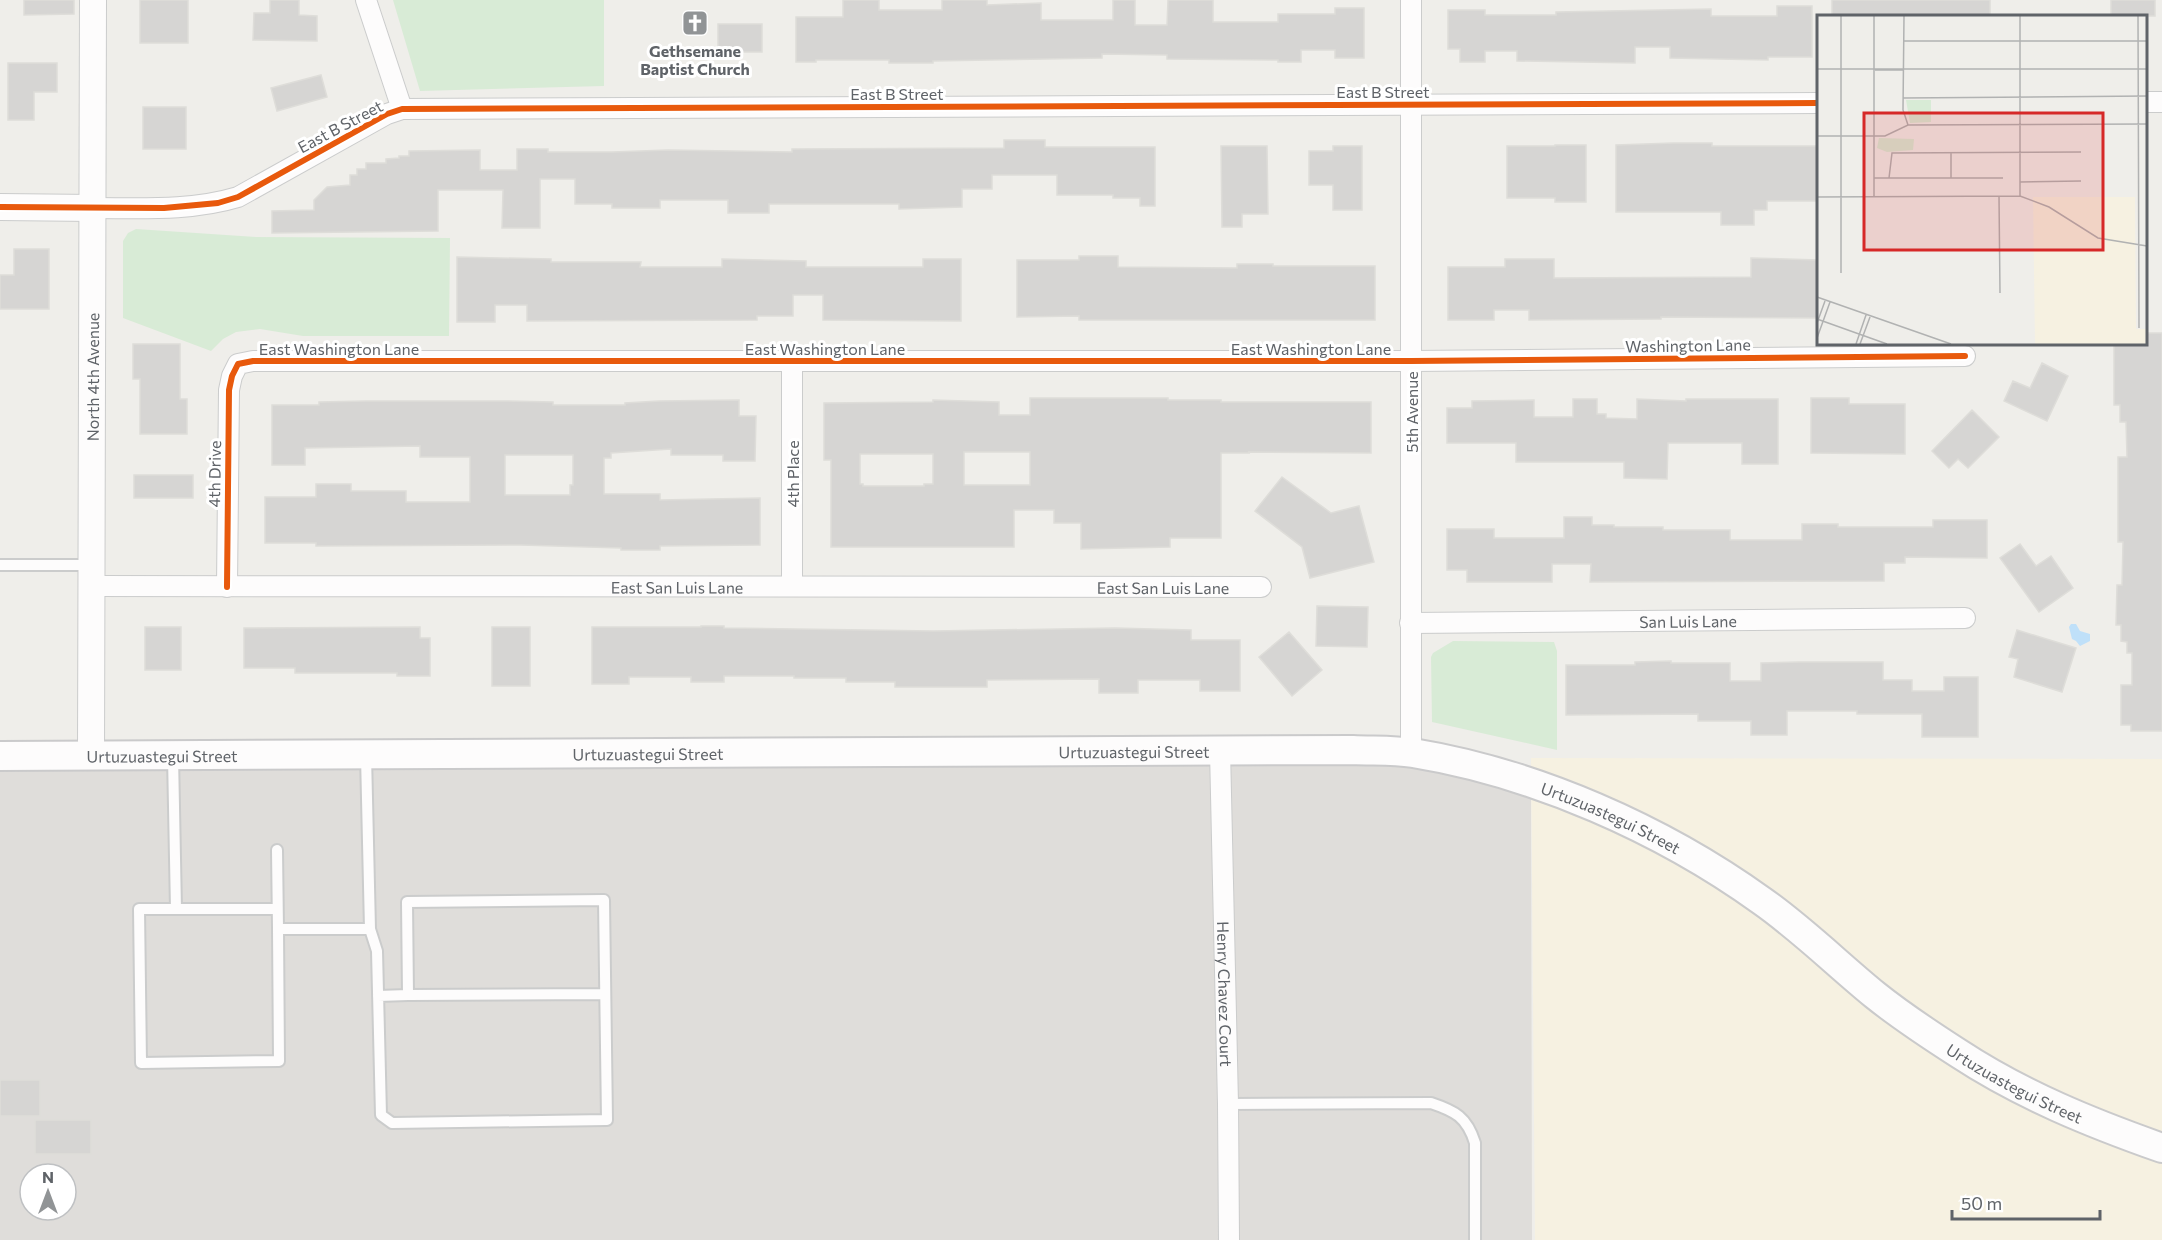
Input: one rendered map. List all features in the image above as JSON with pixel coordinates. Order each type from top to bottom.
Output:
[{"type":"main road","name":"Urtuzuastegui Street","points":[[0,756],[1220,750],[1353,750],[1411,753],[1472,765],[1531,783],[1574,799],[1673,845],[1724,874],[1764,902],[1877,997],[1958,1053],[2002,1080],[2055,1107],[2162,1149]]},
{"type":"street","name":"North 4th Avenue","points":[[91,755],[93,0]]},
{"type":"street","points":[[366,0],[402,109]]},
{"type":"street","name":"5th Avenue","points":[[1411,0],[1411,753]]},
{"type":"street","name":"East B Street","points":[[0,207],[164,208],[218,203],[238,197],[387,114],[402,109],[1817,103]]},
{"type":"street","name":"Washington Lane","points":[[1411,361],[1965,356]]},
{"type":"street","name":"East Washington Lane","points":[[238,364],[253,361],[1411,361]]},
{"type":"street","name":"4th Place","points":[[792,362],[792,586]]},
{"type":"street","name":"4th Drive","points":[[227,587],[229,390],[238,364]]},
{"type":"street","name":"East San Luis Lane","points":[[92,575],[227,587],[1261,587]]},
{"type":"street","name":"San Luis Lane","points":[[1410,623],[1965,618]]},
{"type":"street","name":"Henry Chavez Court","points":[[1220,750],[1229,1240]]},
{"type":"lane","points":[[0,565],[92,575]]},
{"type":"lane","points":[[366,754],[370,929],[377,951],[381,1115],[392,1123],[607,1120],[604,900],[407,902],[408,995]]},
{"type":"lane","points":[[173,755],[176,909]]},
{"type":"lane","points":[[277,850],[279,1061],[141,1063],[140,909],[277,909]]},
{"type":"lane","points":[[278,929],[370,929]]},
{"type":"lane","points":[[378,996],[605,994]]},
{"type":"lane","points":[[1228,1104],[1431,1103],[1449,1109],[1464,1119],[1471,1129],[1475,1143],[1475,1240]]},
{"type":"shaded area","points":[[1353,750],[1531,783],[1532,1240],[0,1240],[0,756]]},
{"type":"green space","points":[[393,0],[604,0],[604,86],[420,91]]},
{"type":"green space","points":[[136,229],[256,237],[450,238],[449,336],[303,336],[260,329],[236,332],[223,339],[211,351],[123,318],[123,241],[128,233]]},
{"type":"green space","points":[[1453,641],[1554,642],[1557,651],[1557,750],[1432,722],[1431,657],[1433,653]]},
{"type":"sand","points":[[1531,758],[2162,759],[2162,1240],[1535,1240]]},
{"type":"water","points":[[2071,624],[2076,624],[2080,631],[2090,634],[2090,641],[2080,646],[2072,639],[2069,627]]},
{"type":"building","points":[[24,0],[74,0],[74,14],[24,15]]},
{"type":"building","points":[[140,0],[188,0],[188,43],[140,43]]},
{"type":"building","points":[[270,0],[299,0],[299,15],[317,16],[317,41],[253,40],[254,13],[270,13]]},
{"type":"building","points":[[843,0],[879,0],[879,10],[942,10],[942,0],[987,0],[987,5],[1041,3],[1041,20],[1113,20],[1113,0],[1135,0],[1135,25],[1167,25],[1168,0],[1213,0],[1213,22],[1278,22],[1278,14],[1335,14],[1335,8],[1364,8],[1364,58],[1335,58],[1335,50],[1301,50],[1301,62],[1167,59],[1167,55],[1102,54],[1102,58],[933,61],[933,63],[889,63],[889,60],[796,62],[796,17],[843,17]]},
{"type":"building","points":[[1832,0],[1990,0],[1990,15],[1832,15]]},
{"type":"building","points":[[2111,0],[2155,0],[2155,16],[2111,15]]},
{"type":"building","points":[[1777,6],[1812,6],[1812,57],[1768,57],[1768,60],[1670,58],[1670,47],[1635,47],[1635,63],[1517,61],[1517,51],[1485,51],[1485,62],[1460,62],[1460,49],[1448,49],[1448,10],[1485,10],[1485,15],[1556,15],[1556,12],[1711,9],[1711,16],[1777,16]]},
{"type":"building","points":[[718,24],[762,24],[762,52],[718,52]]},
{"type":"building","points":[[8,63],[57,63],[57,92],[34,92],[34,120],[8,120]]},
{"type":"building","points":[[321,75],[327,97],[277,111],[271,88]]},
{"type":"building","points":[[143,107],[186,107],[186,149],[143,149]]},
{"type":"building","points":[[1004,140],[1045,140],[1045,147],[1155,147],[1155,206],[1140,206],[1140,198],[1113,198],[1113,195],[1057,195],[1057,175],[992,175],[992,189],[962,189],[962,207],[899,209],[899,204],[769,204],[769,213],[728,213],[728,200],[660,200],[660,208],[612,208],[612,204],[575,204],[575,179],[540,179],[540,228],[502,228],[503,190],[438,190],[438,231],[272,233],[272,211],[314,210],[314,200],[327,187],[350,185],[350,175],[357,175],[357,169],[366,169],[366,163],[386,163],[386,159],[409,156],[409,151],[480,150],[480,170],[517,170],[517,149],[548,149],[548,152],[668,150],[792,152],[792,149],[1004,148]]},
{"type":"building","points":[[1712,143],[1712,146],[1817,146],[1817,201],[1767,201],[1767,210],[1754,210],[1754,225],[1721,225],[1721,212],[1616,212],[1616,145]]},
{"type":"building","points":[[1586,145],[1586,202],[1555,202],[1555,198],[1507,198],[1507,146]]},
{"type":"building","points":[[1221,146],[1267,146],[1268,214],[1242,214],[1242,227],[1222,227]]},
{"type":"building","points":[[1333,146],[1362,146],[1362,210],[1333,210],[1333,185],[1309,185],[1309,151],[1333,151]]},
{"type":"building","points":[[14,249],[49,249],[49,309],[0,309],[0,275],[14,275]]},
{"type":"building","points":[[1079,256],[1118,256],[1118,267],[1237,268],[1237,264],[1375,266],[1375,320],[1079,320],[1079,316],[1017,317],[1017,260],[1079,260]]},
{"type":"building","points":[[457,257],[551,259],[551,262],[641,262],[640,267],[722,267],[722,259],[806,261],[806,267],[923,267],[923,259],[961,259],[961,321],[823,320],[823,295],[793,295],[793,316],[757,316],[757,320],[527,321],[527,305],[495,305],[495,322],[457,322]]},
{"type":"building","points":[[1751,258],[1817,260],[1817,318],[1661,317],[1661,319],[1529,320],[1529,310],[1494,310],[1494,320],[1448,320],[1448,267],[1505,267],[1505,259],[1554,259],[1554,278],[1751,277]]},
{"type":"building","points":[[2147,333],[2162,333],[2162,731],[2131,731],[2131,725],[2121,725],[2121,685],[2132,685],[2132,653],[2127,653],[2127,642],[2121,641],[2121,625],[2116,625],[2117,585],[2122,585],[2123,542],[2118,542],[2118,457],[2127,457],[2126,422],[2120,422],[2120,405],[2114,405],[2114,345],[2147,345]]},
{"type":"building","points":[[133,344],[180,344],[180,399],[187,399],[187,434],[140,434],[140,379],[133,379]]},
{"type":"building","points":[[2042,363],[2068,376],[2047,421],[2004,401],[2013,381],[2030,388]]},
{"type":"building","points":[[1030,398],[1371,402],[1371,453],[1221,453],[1221,538],[1170,538],[1170,547],[1081,549],[1081,523],[1054,523],[1054,510],[1014,510],[1014,547],[831,547],[831,460],[824,460],[824,403],[933,402],[933,400],[999,402],[999,415],[1030,415]],"holes":[[[964,452],[1030,452],[1030,485],[964,485]],[[860,454],[933,454],[933,484],[863,486],[860,484]]]},
{"type":"building","points":[[1811,398],[1849,398],[1849,404],[1905,404],[1905,454],[1811,453]]},
{"type":"building","points":[[1573,399],[1597,399],[1597,414],[1606,414],[1606,418],[1637,419],[1637,399],[1686,401],[1686,399],[1778,399],[1778,464],[1742,464],[1742,443],[1668,443],[1667,479],[1624,478],[1624,462],[1516,462],[1516,443],[1447,443],[1447,408],[1472,408],[1472,401],[1534,400],[1534,417],[1573,417]]},
{"type":"building","points":[[739,400],[739,416],[756,416],[755,461],[723,461],[723,455],[671,455],[671,449],[611,453],[611,458],[604,458],[604,494],[660,494],[660,500],[760,498],[760,545],[660,546],[660,550],[621,550],[621,548],[521,545],[316,546],[316,543],[265,543],[265,497],[316,497],[316,484],[351,484],[351,491],[406,491],[406,502],[470,502],[470,457],[420,457],[420,446],[305,448],[305,465],[272,465],[272,405],[319,405],[319,402],[366,401],[507,401],[553,402],[553,405],[625,405],[625,403]],"holes":[[[505,455],[573,455],[573,485],[570,485],[570,495],[505,495]]]},
{"type":"building","points":[[1972,410],[1999,437],[1968,468],[1958,459],[1949,468],[1932,451]]},
{"type":"building","points":[[134,475],[193,475],[193,498],[134,498]]},
{"type":"building","points":[[1282,477],[1331,513],[1359,506],[1374,562],[1310,578],[1302,547],[1255,511]]},
{"type":"building","points":[[1564,517],[1592,517],[1592,525],[1614,525],[1614,527],[1730,530],[1730,540],[1802,540],[1802,524],[1838,524],[1838,527],[1933,527],[1933,520],[1987,520],[1987,558],[1905,557],[1905,563],[1884,563],[1884,581],[1590,582],[1591,564],[1552,564],[1552,582],[1467,582],[1467,570],[1447,570],[1447,529],[1494,529],[1494,538],[1564,538]]},
{"type":"building","points":[[2020,544],[2036,566],[2051,556],[2073,588],[2039,612],[2000,558]]},
{"type":"building","points":[[1317,606],[1368,607],[1367,647],[1316,646]]},
{"type":"building","points":[[701,626],[934,631],[1115,628],[1191,630],[1191,640],[1240,640],[1240,691],[1200,691],[1200,680],[1138,680],[1138,693],[1099,693],[1099,679],[987,680],[987,687],[895,687],[895,682],[846,682],[846,678],[794,678],[794,676],[724,676],[724,682],[691,682],[691,677],[629,677],[629,684],[592,684],[592,627]]},
{"type":"building","points":[[145,627],[181,627],[181,670],[145,670]]},
{"type":"building","points":[[420,627],[420,638],[430,638],[430,676],[397,676],[397,673],[295,673],[295,668],[244,668],[244,628]]},
{"type":"building","points":[[492,627],[530,627],[530,686],[492,686]]},
{"type":"building","points":[[2017,630],[2076,648],[2062,692],[2014,677],[2018,659],[2009,657]]},
{"type":"building","points":[[1289,632],[1322,670],[1292,696],[1259,657]]},
{"type":"building","points":[[1671,661],[1671,663],[1730,663],[1730,681],[1761,681],[1761,663],[1883,662],[1883,680],[1912,680],[1912,691],[1944,691],[1944,677],[1978,677],[1978,737],[1922,737],[1922,714],[1787,711],[1787,735],[1751,735],[1751,721],[1698,721],[1698,714],[1566,715],[1566,665],[1635,665],[1635,662]]},
{"type":"building","points":[[0,1080],[40,1080],[40,1116],[0,1116]]},
{"type":"building","points":[[35,1120],[91,1120],[91,1154],[35,1154]]},
{"type":"cycle path","points":[[0,207],[164,208],[218,203],[238,197],[387,114],[402,109],[1817,103]]},
{"type":"cycle path","points":[[227,587],[229,390],[238,364],[253,361],[1411,361],[1965,356]]},
{"type":"place","name":"Gethsemane Baptist Church","points":[[695,23]]}]
